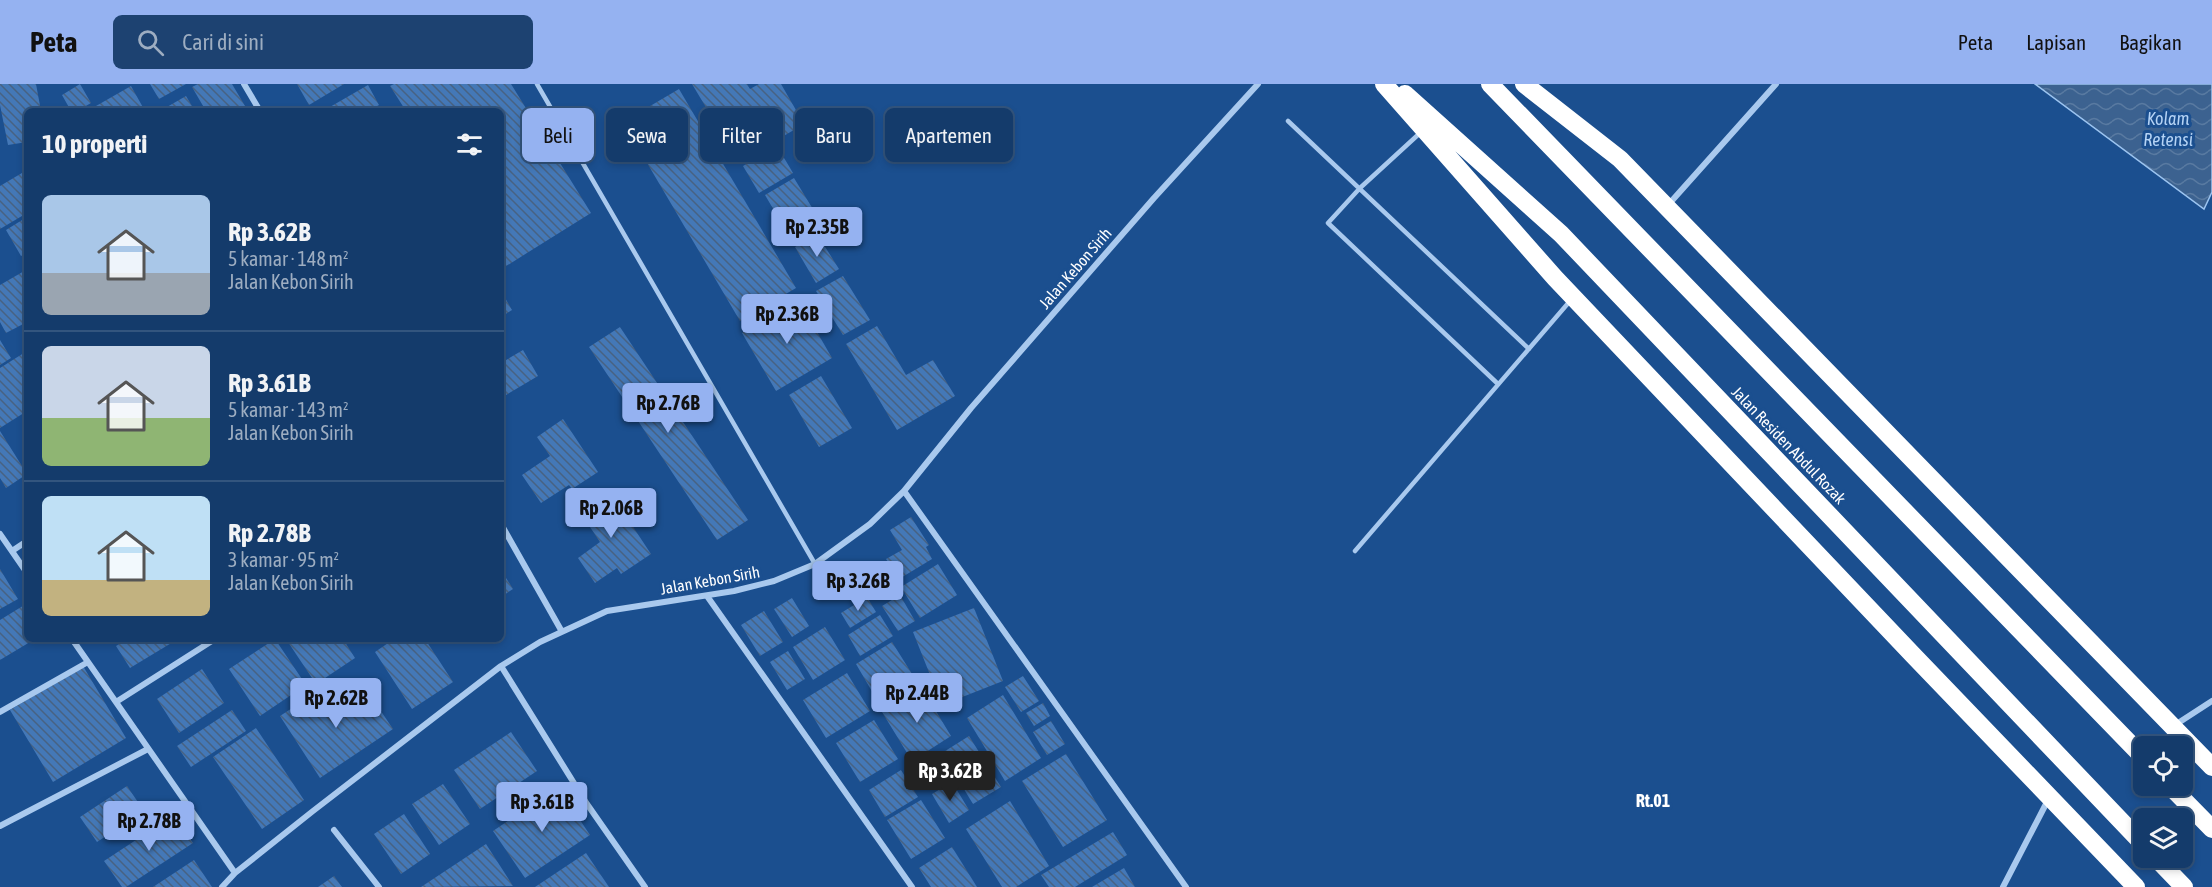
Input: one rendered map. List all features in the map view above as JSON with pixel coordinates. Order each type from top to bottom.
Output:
[{"type":"highway","points":[[1384,84],[1573,297],[1913,656],[2136,887]]},
{"type":"highway","name":"Jalan Residen Abdul Rozak","points":[[1394,84],[1561,234],[2133,833]]},
{"type":"highway","points":[[1490,84],[2133,748]]},
{"type":"highway","points":[[1524,84],[1620,159],[2212,767]]},
{"type":"highway","points":[[2180,796],[2212,829]]},
{"type":"highway","points":[[2166,868],[2184,887]]},
{"type":"street","points":[[244,84],[258,108]]},
{"type":"street","name":"Jalan Kebon Sirih","points":[[222,887],[235,873],[501,666],[561,630],[607,611],[707,596],[774,581],[815,564],[870,524],[904,491],[971,408],[1131,224],[1258,84]]},
{"type":"street","points":[[1666,207],[1776,84]]},
{"type":"street","points":[[904,491],[1186,887]]},
{"type":"street","points":[[504,529],[561,630]]},
{"type":"street","points":[[0,534],[24,569]]},
{"type":"street","points":[[12,551],[24,543]]},
{"type":"street","points":[[707,596],[912,887]]},
{"type":"street","points":[[74,642],[235,873]]},
{"type":"street","points":[[116,702],[210,642]]},
{"type":"street","points":[[0,712],[88,662]]},
{"type":"street","points":[[501,666],[587,804],[645,887]]},
{"type":"street","points":[[2172,727],[2212,701]]},
{"type":"street","points":[[0,826],[148,749]]},
{"type":"street","points":[[2002,887],[2050,797]]},
{"type":"street","points":[[334,830],[379,887]]},
{"type":"lane","points":[[537,84],[815,564]]},
{"type":"lane","points":[[1288,121],[1529,349]]},
{"type":"lane","points":[[1423,130],[1360,188],[1328,223],[1498,384]]},
{"type":"lane","points":[[1354,551],[1573,297]]},
{"type":"water","name":"Kolam Retensi","points":[[2035,84],[2212,84],[2212,192],[2204,209]]},
{"type":"building","points":[[0,84],[36,84],[40,108],[24,108],[24,142],[8,145],[0,105]]},
{"type":"building","points":[[80,84],[91,103],[82,108],[69,108],[62,95]]},
{"type":"building","points":[[150,84],[186,84],[159,99]]},
{"type":"building","points":[[198,84],[232,84],[246,108],[204,108],[192,87]]},
{"type":"building","points":[[297,84],[344,84],[309,105]]},
{"type":"building","points":[[394,84],[511,84],[526,108],[522,108],[522,162],[559,162],[591,213],[504,267],[504,108],[404,108],[390,86]]},
{"type":"building","points":[[692,84],[747,84],[750,89],[759,84],[781,84],[795,108],[795,129],[783,136],[783,108],[706,108]]},
{"type":"building","points":[[368,85],[379,105],[374,108],[328,108]]},
{"type":"building","points":[[131,86],[143,108],[97,108],[96,106]]},
{"type":"building","points":[[679,89],[700,125],[700,162],[722,162],[796,288],[740,321],[647,162],[688,162],[688,108],[647,108]]},
{"type":"building","points":[[186,96],[193,108],[165,108]]},
{"type":"building","points":[[783,156],[793,173],[759,193],[743,166],[750,162],[783,162]]},
{"type":"building","points":[[24,172],[24,215],[0,229],[0,186]]},
{"type":"building","points":[[794,178],[822,224],[792,241],[765,195]]},
{"type":"building","points":[[24,219],[24,254],[21,256],[6,230]]},
{"type":"building","points":[[817,234],[839,269],[816,283],[795,247]]},
{"type":"building","points":[[24,271],[24,324],[6,333],[0,322],[0,285]]},
{"type":"building","points":[[843,276],[870,320],[843,335],[816,291]]},
{"type":"building","points":[[504,296],[512,310],[504,315]]},
{"type":"building","points":[[798,299],[832,358],[776,391],[742,333]]},
{"type":"building","points":[[877,326],[906,375],[933,360],[955,396],[897,430],[846,344]]},
{"type":"building","points":[[620,327],[748,520],[717,540],[589,347]]},
{"type":"building","points":[[0,340],[11,358],[0,365]]},
{"type":"building","points":[[523,350],[538,376],[504,396],[504,361]]},
{"type":"building","points":[[24,353],[24,413],[0,428],[0,368]]},
{"type":"building","points":[[821,376],[852,428],[819,447],[789,395]]},
{"type":"building","points":[[563,419],[598,472],[572,489],[569,485],[541,503],[522,475],[550,456],[537,437]]},
{"type":"building","points":[[0,431],[24,469],[24,476],[6,488],[0,478]]},
{"type":"building","points":[[608,489],[651,554],[621,574],[617,568],[595,583],[578,558],[600,542],[578,509]]},
{"type":"building","points":[[911,517],[929,545],[926,547],[932,559],[899,579],[886,559],[902,550],[890,530]]},
{"type":"building","points":[[938,564],[957,595],[920,618],[901,587]]},
{"type":"building","points":[[0,569],[18,599],[0,609]]},
{"type":"building","points":[[504,575],[513,589],[504,595]]},
{"type":"building","points":[[900,595],[915,621],[898,631],[882,606]]},
{"type":"building","points":[[867,597],[876,612],[850,628],[841,613]]},
{"type":"building","points":[[792,598],[809,626],[792,637],[774,609]]},
{"type":"building","points":[[24,605],[24,642],[30,642],[0,660],[0,620]]},
{"type":"building","points":[[974,608],[1003,681],[942,705],[913,632]]},
{"type":"building","points":[[764,611],[783,642],[760,656],[741,625]]},
{"type":"building","points":[[880,615],[893,636],[860,656],[848,635]]},
{"type":"building","points":[[825,627],[845,660],[813,680],[793,647]]},
{"type":"building","points":[[122,642],[173,642],[130,668],[116,646]]},
{"type":"building","points":[[270,642],[277,642],[306,685],[260,716],[229,669]]},
{"type":"building","points":[[288,642],[345,642],[355,658],[316,684]]},
{"type":"building","points":[[390,642],[427,642],[453,682],[412,709],[375,652]]},
{"type":"building","points":[[892,642],[914,677],[877,700],[856,664]]},
{"type":"building","points":[[788,651],[805,679],[787,690],[770,662]]},
{"type":"building","points":[[83,666],[126,738],[53,782],[10,710]]},
{"type":"building","points":[[202,669],[224,703],[179,733],[157,699]]},
{"type":"building","points":[[847,673],[870,711],[826,738],[803,700]]},
{"type":"building","points":[[1023,676],[1039,701],[1021,712],[1005,687]]},
{"type":"building","points":[[364,686],[393,729],[320,778],[280,716],[315,693],[327,711]]},
{"type":"building","points":[[922,688],[951,736],[912,761],[882,712]]},
{"type":"building","points":[[1003,695],[1041,758],[1005,781],[967,718]]},
{"type":"building","points":[[1043,703],[1050,716],[1034,726],[1026,713]]},
{"type":"building","points":[[232,710],[246,731],[191,767],[177,746]]},
{"type":"building","points":[[874,720],[898,759],[860,782],[836,743]]},
{"type":"building","points":[[1051,721],[1065,744],[1047,755],[1033,732]]},
{"type":"building","points":[[256,728],[304,800],[262,829],[213,757]]},
{"type":"building","points":[[511,732],[537,771],[480,809],[454,770]]},
{"type":"building","points":[[969,736],[1001,787],[973,804],[942,753]]},
{"type":"building","points":[[933,752],[948,777],[927,790],[912,766]]},
{"type":"building","points":[[1066,754],[1107,820],[1063,847],[1022,781]]},
{"type":"building","points":[[901,770],[918,797],[885,817],[869,790]]},
{"type":"building","points":[[952,782],[969,810],[949,823],[932,794]]},
{"type":"building","points":[[443,784],[470,824],[439,845],[412,804]]},
{"type":"building","points":[[127,786],[144,811],[97,842],[80,817]]},
{"type":"building","points":[[558,787],[590,835],[525,878],[493,831]]},
{"type":"building","points":[[921,800],[945,838],[911,859],[887,820]]},
{"type":"building","points":[[1010,801],[1049,866],[1016,887],[1002,887],[966,829]]},
{"type":"building","points":[[404,814],[430,854],[401,874],[374,834]]},
{"type":"building","points":[[174,815],[193,843],[126,887],[122,887],[104,861]]},
{"type":"building","points":[[1113,832],[1127,855],[1075,887],[1049,887],[1041,875]]},
{"type":"building","points":[[486,844],[513,886],[421,887]]},
{"type":"building","points":[[952,847],[977,887],[931,887],[919,868]]},
{"type":"building","points":[[586,853],[609,887],[535,887]]},
{"type":"building","points":[[194,860],[212,887],[153,887]]},
{"type":"building","points":[[1124,868],[1135,887],[1092,887]]},
{"type":"building","points":[[334,876],[342,887],[318,887]]},
{"type":"district","name":"Rt.01","points":[[1653,800]]}]
